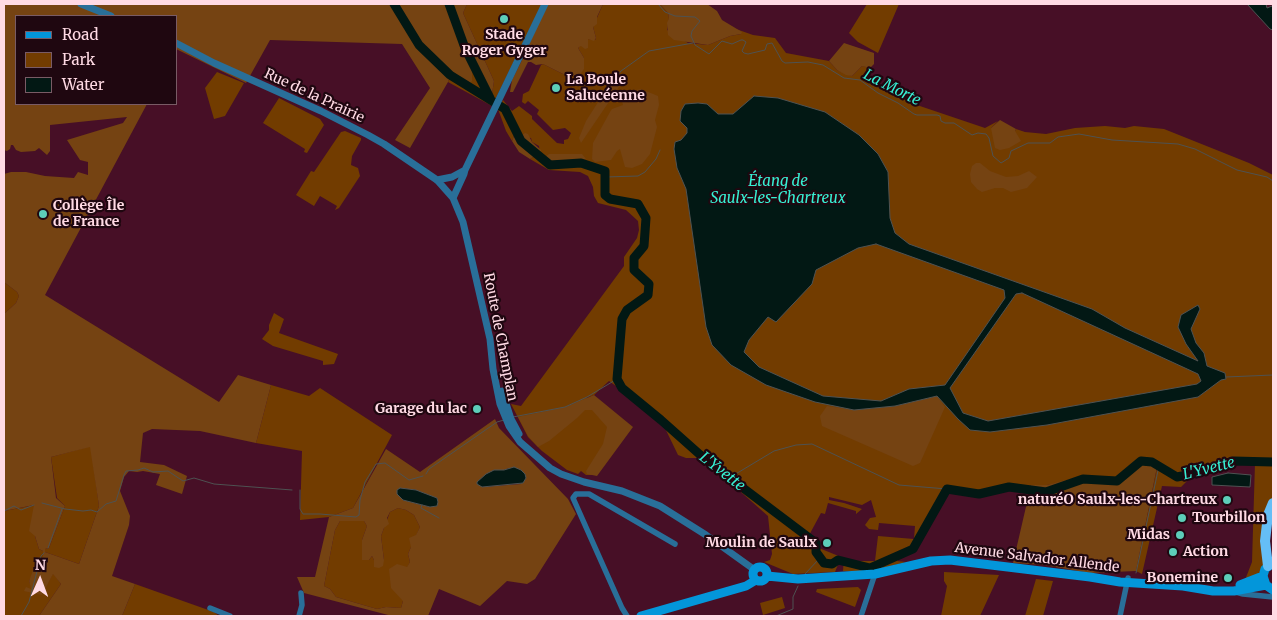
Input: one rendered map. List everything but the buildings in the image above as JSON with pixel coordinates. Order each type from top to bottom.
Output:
[{"type":"highway","points":[[1268,568],[1265,541],[1268,516],[1273,503]]},
{"type":"highway","points":[[1273,516],[1270,541],[1273,554]]},
{"type":"main road","name":"Avenue Salvador Allende","points":[[767,576],[798,580],[875,574],[931,560],[950,560],[1213,591],[1234,591]]},
{"type":"main road","points":[[641,616],[746,586],[756,580],[762,581],[767,576],[764,568],[759,567],[753,571],[753,577],[756,580]]},
{"type":"main road","points":[[1128,580],[1213,587],[1237,587],[1268,568],[1270,588],[1234,591]]},
{"type":"street","points":[[81,4],[108,15]]},
{"type":"street","points":[[453,198],[545,4]]},
{"type":"street","name":"Rue de la Prairie","points":[[178,44],[368,135],[437,180]]},
{"type":"street","points":[[437,180],[452,177],[465,170]]},
{"type":"street","name":"Route de Champlan","points":[[437,180],[453,198],[463,222],[490,339],[500,404],[525,444],[550,468],[570,478],[622,491],[660,506],[722,546],[752,568],[753,571]]},
{"type":"street","points":[[627,616],[573,498],[576,494],[589,494],[675,544]]},
{"type":"street","points":[[861,616],[875,574]]},
{"type":"street","points":[[1120,616],[1128,580]]},
{"type":"street","name":"Avenue Salvador Allende","points":[[1234,591],[1243,594],[1273,597]]},
{"type":"street","points":[[299,616],[303,600],[301,592]]},
{"type":"street","points":[[210,608],[230,616]]},
{"type":"green space","points":[[467,4],[542,4],[492,106],[448,82],[452,71],[471,78],[472,72],[478,70],[486,82],[484,93],[487,95],[492,94],[494,81],[463,13]]},
{"type":"green space","points":[[603,4],[660,4],[668,13],[667,30],[688,43],[708,45],[730,36],[741,34],[736,29],[753,35],[775,38],[786,53],[829,61],[837,70],[852,76],[862,66],[869,67],[865,77],[911,103],[985,128],[998,121],[991,128],[1015,131],[1016,129],[1046,134],[1075,128],[1105,126],[1164,129],[1249,163],[1273,175],[1273,499],[1263,568],[1256,577],[1245,580],[1252,562],[1255,463],[1233,463],[1188,480],[1181,487],[1162,486],[1142,574],[1136,571],[1158,463],[1151,459],[1142,458],[1118,477],[1095,476],[1047,485],[1031,485],[1029,492],[1010,489],[980,497],[948,491],[918,544],[897,561],[906,562],[871,571],[843,571],[844,558],[855,561],[875,561],[878,536],[914,539],[915,526],[879,523],[878,530],[869,529],[865,525],[870,518],[876,517],[871,500],[862,505],[829,497],[829,500],[862,509],[856,514],[856,511],[828,503],[825,514],[821,513],[807,539],[819,548],[841,557],[835,572],[793,574],[764,562],[770,560],[772,554],[768,516],[708,463],[698,458],[686,458],[678,455],[663,424],[649,410],[609,381],[594,395],[586,398],[607,425],[615,445],[592,475],[586,475],[581,471],[578,474],[567,470],[542,451],[528,437],[511,404],[521,406],[624,266],[624,257],[637,238],[639,230],[638,221],[626,210],[598,203],[588,176],[580,172],[549,170],[530,159],[540,153],[539,146],[532,142],[531,138],[514,136],[512,141],[498,109],[503,100],[512,111],[519,106],[532,116],[532,119],[557,143],[564,144],[564,140],[568,139],[571,133],[565,128],[553,130],[537,114],[539,110],[528,101],[525,104],[522,102],[523,94],[529,91],[543,64],[563,74],[575,76],[584,58],[578,48],[588,39],[595,40],[593,27]]},
{"type":"green space","points":[[867,4],[899,4],[878,53],[858,42],[849,33]]},
{"type":"green space","points":[[217,72],[244,83],[225,116],[214,119],[205,88]]},
{"type":"green space","points":[[279,98],[320,119],[324,125],[307,153],[304,152],[305,149],[263,123]]},
{"type":"green space","points":[[345,131],[361,138],[352,156],[351,165],[358,168],[360,176],[339,208],[335,210],[337,206],[320,196],[314,206],[296,195],[311,171],[314,172],[341,132]]},
{"type":"green space","points":[[4,282],[17,292],[19,296],[16,303],[4,314]]},
{"type":"green space","points":[[274,313],[284,319],[279,333],[338,354],[334,364],[323,365],[323,361],[273,346],[262,339],[269,330]]},
{"type":"green space","points":[[271,385],[309,396],[320,388],[392,435],[353,508],[329,517],[300,520],[302,451],[256,443]]},
{"type":"green space","points":[[91,446],[99,506],[79,564],[45,552],[45,549],[49,548],[65,506],[57,498],[51,457]]},
{"type":"green space","points":[[35,505],[35,536],[39,549],[43,551],[43,558],[29,581],[32,589],[42,594],[53,573],[61,584],[39,616],[4,616],[4,511]]},
{"type":"green space","points":[[398,508],[414,515],[420,527],[408,554],[410,562],[407,568],[401,608],[386,607],[377,609],[336,597],[330,589],[324,586],[335,530],[340,521],[364,521],[367,526],[362,540],[362,560],[369,560],[372,556],[374,560],[384,560],[381,536],[390,512]]},
{"type":"green space","points":[[944,572],[999,575],[980,616],[941,616],[947,586],[944,581]]},
{"type":"green space","points":[[1036,579],[1053,581],[1043,616],[1025,616]]},
{"type":"green space","points":[[135,584],[214,612],[219,616],[122,616]]},
{"type":"green space","points":[[858,587],[861,590],[855,607],[816,592],[817,589]]},
{"type":"green space","points":[[782,597],[785,608],[763,615],[760,603]]},
{"type":"shaded area","points":[[4,4],[467,4],[463,13],[494,81],[492,94],[487,95],[484,93],[486,82],[478,70],[472,72],[472,81],[469,84],[452,71],[448,82],[410,148],[395,140],[430,88],[402,44],[270,40],[246,83],[178,50],[178,15],[15,15],[15,105],[146,105],[45,295],[219,402],[238,375],[271,385],[256,443],[200,431],[152,429],[143,433],[140,462],[164,465],[187,476],[182,494],[156,485],[160,474],[129,471],[124,477],[120,491],[130,516],[129,525],[112,576],[135,584],[122,616],[39,616],[61,584],[53,574],[42,595],[24,591],[26,587],[31,589],[29,581],[38,557],[43,557],[43,551],[39,549],[35,536],[29,531],[34,505],[4,511],[4,314],[16,303],[19,296],[17,292],[4,282],[4,174],[26,172],[45,176],[74,178],[78,172],[88,175],[88,162],[80,160],[67,140],[123,123],[127,117],[50,125],[50,151],[47,155],[39,148],[35,151],[21,152],[16,150],[13,145],[7,151],[4,150]],"holes":[[[90,447],[99,506],[79,564],[45,552],[45,549],[49,548],[65,506],[56,498],[51,457]]]},
{"type":"shaded area","points":[[548,4],[603,4],[597,17],[597,24],[593,27],[596,38],[594,41],[588,39],[588,48],[585,49],[581,46],[578,48],[584,58],[584,69],[579,76],[575,76],[563,74],[543,64],[536,65],[528,62],[513,92],[510,92],[512,80],[523,58],[530,52],[528,46]]},
{"type":"shaded area","points":[[660,4],[707,4],[717,11],[722,20],[742,32],[741,34],[730,36],[708,45],[674,40],[668,35],[668,13]]},
{"type":"shaded area","points":[[844,43],[874,53],[874,64],[870,68],[862,66],[852,76],[837,70],[829,61]]},
{"type":"shaded area","points":[[620,75],[623,81],[581,143],[579,138],[586,121],[602,96]]},
{"type":"shaded area","points":[[641,89],[658,96],[659,105],[655,120],[657,127],[650,154],[642,164],[632,168],[625,167],[620,149],[611,160],[595,162],[592,159],[593,143],[610,112],[612,109],[623,105],[622,101],[628,92]]},
{"type":"shaded area","points":[[1000,120],[1016,129],[1015,131],[1021,141],[1009,148],[1000,150],[995,148],[991,128]]},
{"type":"shaded area","points":[[525,133],[541,150],[540,153],[530,159],[519,152],[512,141],[514,136],[519,138]]},
{"type":"shaded area","points":[[549,154],[582,154],[586,159],[552,164],[545,159]]},
{"type":"shaded area","points":[[980,163],[990,171],[1006,177],[1018,176],[1029,171],[1037,177],[1027,188],[1011,192],[1003,188],[995,188],[982,192],[971,182],[972,166]]},
{"type":"shaded area","points":[[594,395],[633,427],[597,476],[587,474],[586,471],[603,444],[607,427],[592,410],[585,410],[549,441],[538,447],[528,436],[518,417],[565,407]]},
{"type":"shaded area","points":[[937,396],[945,407],[920,463],[913,466],[822,426],[820,416],[827,406],[854,410],[895,406]]},
{"type":"shaded area","points":[[495,419],[499,428],[568,499],[576,514],[535,579],[527,584],[507,581],[480,606],[439,589],[428,616],[392,616],[304,593],[297,577],[315,577],[329,517],[353,508],[386,449],[420,472]],"holes":[[[509,468],[521,484],[482,487],[494,470]],[[400,488],[416,490],[438,499],[430,507],[403,500]],[[398,508],[406,510],[414,515],[420,527],[416,535],[409,538],[411,547],[408,554],[410,562],[407,567],[397,564],[389,569],[391,588],[403,601],[401,608],[386,607],[377,609],[336,597],[330,589],[324,586],[335,530],[340,521],[364,521],[367,526],[362,540],[362,560],[369,560],[372,556],[374,567],[379,568],[383,566],[384,560],[381,536],[384,528],[389,524],[387,518],[390,512]]]},
{"type":"shaded area","points":[[1142,457],[1158,462],[1136,571],[1090,573],[1044,565],[1013,563],[1031,485],[1047,485],[1082,476],[1118,477]]},
{"type":"water","points":[[1247,4],[1266,4],[1267,8],[1272,6],[1273,30],[1270,29]]},
{"type":"water","name":"Étang de Saulx-les-Chartreux","points":[[754,96],[778,98],[825,112],[859,135],[878,154],[888,172],[890,218],[895,233],[909,244],[1092,309],[1125,328],[1198,361],[1186,344],[1178,327],[1181,315],[1198,305],[1200,309],[1191,329],[1196,343],[1204,353],[1207,366],[1225,373],[1226,379],[1221,380],[1198,397],[1047,425],[990,432],[970,430],[937,396],[895,406],[854,410],[815,402],[766,385],[731,365],[712,345],[706,327],[686,189],[677,168],[674,149],[675,142],[681,140],[687,133],[687,128],[680,121],[681,111],[685,104],[707,104],[718,114],[733,114]],"holes":[[[876,244],[1004,290],[1005,298],[945,385],[909,389],[881,401],[823,396],[759,367],[744,352],[749,340],[768,317],[776,322],[812,284],[816,270],[858,248]],[[1022,293],[1198,374],[1201,381],[1197,384],[988,421],[963,413],[950,388],[1016,294]]]},
{"type":"water","points":[[514,467],[525,474],[526,478],[523,483],[482,487],[477,484],[486,474],[494,470]]},
{"type":"water","points":[[1228,473],[1251,475],[1250,487],[1212,485],[1212,477]]},
{"type":"water","points":[[400,488],[416,490],[437,498],[437,506],[430,507],[403,500],[397,494],[397,490]]},
{"type":"waterway","name":"L'Yvette","points":[[394,4],[419,45],[450,75],[505,109],[521,141],[550,165],[581,163],[605,171],[605,195],[610,199],[638,204],[646,218],[644,246],[634,258],[634,270],[649,284],[648,295],[627,310],[622,319],[617,379],[622,388],[706,460],[816,543],[816,552],[824,563],[832,564],[838,560],[870,568],[913,549],[947,489],[979,494],[1009,487],[1046,492],[1083,479],[1117,481],[1141,461],[1152,462],[1177,477],[1202,472],[1233,461],[1273,462]]},
{"type":"waterway","name":"L'Yvette","points":[[449,4],[465,48],[490,98]]},
{"type":"waterway","name":"La Morte","points":[[658,4],[665,12],[675,16],[695,17],[700,21],[692,31],[691,36],[695,45],[709,54],[722,41],[732,44],[743,40],[746,42],[742,51],[748,54],[765,50],[767,44],[772,43],[785,63],[808,62],[823,65],[844,78],[860,80],[914,114],[937,115],[940,116],[941,121],[954,123],[972,135],[978,133],[986,134],[989,138],[993,156],[1001,163],[1009,158],[1011,151],[1028,143],[1050,143],[1058,137],[1079,134],[1112,140],[1178,144],[1195,149],[1237,170],[1267,177],[1273,181]]},
{"type":"waterway","points":[[603,94],[621,71],[649,51],[693,43]]},
{"type":"waterway","points":[[606,177],[638,176],[645,172],[656,159],[660,150]]},
{"type":"waterway","points":[[1226,377],[1273,375]]},
{"type":"waterway","points":[[513,417],[565,407],[587,397],[617,379]]},
{"type":"waterway","points":[[426,474],[429,469],[497,422],[504,420]]},
{"type":"waterway","points":[[729,478],[774,451],[796,445],[812,444],[899,485],[947,489]]},
{"type":"waterway","points":[[300,490],[300,509],[303,514],[356,517],[359,515],[360,500],[365,482],[376,464],[385,463],[409,480],[423,476]]},
{"type":"waterway","points":[[1136,573],[1159,466]]},
{"type":"waterway","points":[[42,503],[65,509],[97,512],[106,504],[116,501],[126,471],[144,468],[153,472],[168,471],[183,481],[194,478],[214,484],[292,490]]},
{"type":"waterway","points":[[4,511],[14,506],[21,510],[34,505]]},
{"type":"waterway","points":[[422,505],[421,508],[439,518]]},
{"type":"waterway","points":[[48,548],[62,509]]},
{"type":"waterway","points":[[21,616],[29,602],[41,556],[44,553]]},
{"type":"waterway","points":[[805,574],[819,559]]},
{"type":"waterway","points":[[776,616],[793,609],[793,597],[798,586]]},
{"type":"place","name":"Stade Roger Gyger","points":[[504,19]]},
{"type":"place","name":"La Boule Salucéenne","points":[[556,88]]},
{"type":"place","name":"Collège Île de France","points":[[43,214]]},
{"type":"place","name":"Garage du lac","points":[[477,409]]},
{"type":"place","name":"naturéO Saulx-les-Chartreux","points":[[1227,500]]},
{"type":"place","name":"Tourbillon","points":[[1182,518]]},
{"type":"place","name":"Midas","points":[[1180,535]]},
{"type":"place","name":"Moulin de Saulx","points":[[827,543]]},
{"type":"place","name":"Action","points":[[1173,552]]},
{"type":"place","name":"Bonemine","points":[[1228,578]]}]
